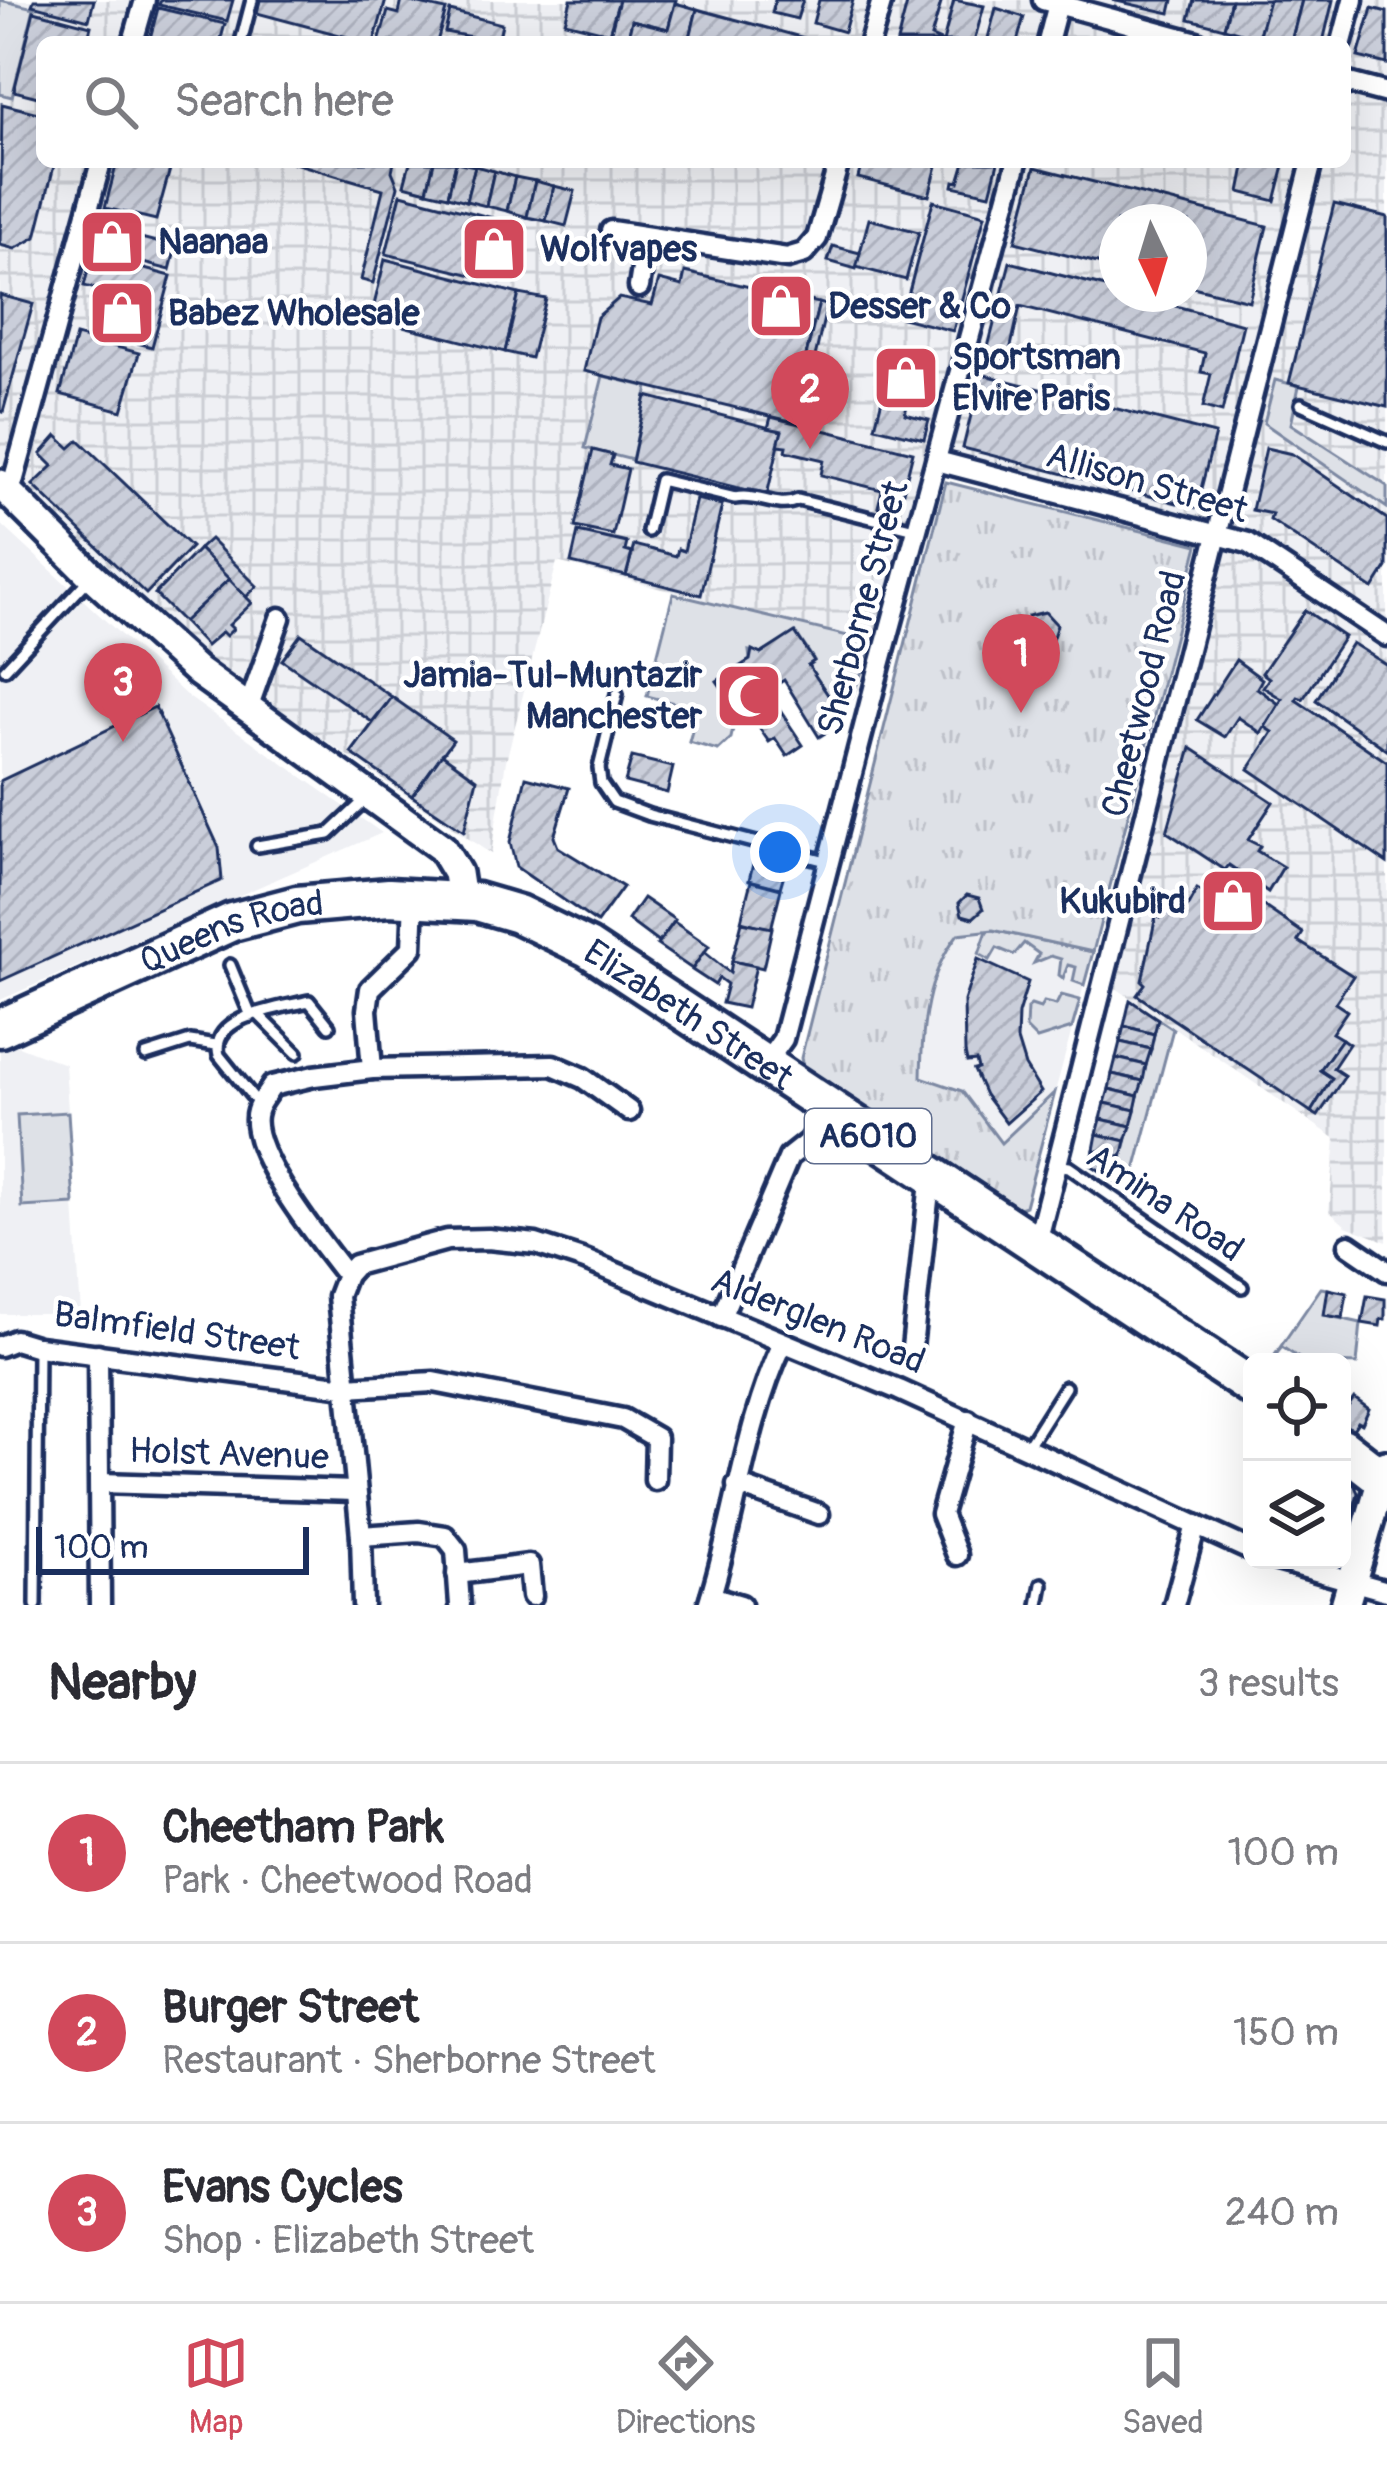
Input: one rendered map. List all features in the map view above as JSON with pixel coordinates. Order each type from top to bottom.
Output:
[{"type":"highway","name":"Queens Road","points":[[0,1028],[246,918],[297,904],[414,897],[469,901]]},
{"type":"highway","name":"Elizabeth Street","points":[[469,901],[518,914],[588,948],[1243,1381]]},
{"type":"highway","points":[[1351,1453],[1386,1474]]},
{"type":"street","points":[[135,36],[145,0]]},
{"type":"street","points":[[872,36],[881,0]]},
{"type":"street","points":[[1344,36],[1353,0]]},
{"type":"street","points":[[1049,36],[1053,1],[1176,36]]},
{"type":"street","points":[[1351,84],[1387,93]]},
{"type":"street","points":[[98,168],[14,478],[3,486],[197,672],[442,848],[469,901]]},
{"type":"street","points":[[610,231],[773,259],[804,253],[817,238],[836,168]]},
{"type":"street","name":"Sherborne Street","points":[[763,1066],[784,1039],[1015,168]]},
{"type":"street","name":"Cheetwood Road","points":[[1033,1240],[1041,1228],[1310,168]]},
{"type":"street","points":[[639,287],[646,238]]},
{"type":"street","name":"Allison Street","points":[[937,461],[1219,532],[1260,550],[1387,636]]},
{"type":"street","points":[[245,706],[280,618]]},
{"type":"street","points":[[373,1069],[367,1010],[370,988],[412,948],[414,897]]},
{"type":"street","points":[[363,1605],[362,1536],[338,1306],[346,1274],[298,1210],[258,1140],[256,1112],[272,1086],[314,1076],[373,1069],[553,1065],[583,1078],[629,1111]]},
{"type":"street","points":[[721,1317],[789,1157],[831,1112]]},
{"type":"street","points":[[911,1358],[928,1191],[937,1180]]},
{"type":"street","name":"Alderglen Road","points":[[346,1274],[366,1260],[447,1240],[511,1240],[585,1260],[968,1420],[1243,1547]]},
{"type":"street","points":[[1349,1245],[1387,1271]]},
{"type":"street","name":"Balmfield Street","points":[[0,1346],[16,1340],[38,1347],[346,1387],[434,1382],[623,1419],[656,1438],[655,1480]]},
{"type":"street","points":[[741,1605],[709,1601],[737,1485],[783,1343]]},
{"type":"street","points":[[98,1354],[100,1605]]},
{"type":"street","points":[[957,1555],[941,1514],[968,1420]]},
{"type":"street","points":[[1348,1593],[1386,1474]]},
{"type":"street","name":"Holst Avenue","points":[[101,1483],[355,1491]]},
{"type":"street","points":[[737,1485],[819,1514]]},
{"type":"street","points":[[1174,1605],[1196,1526]]},
{"type":"street","points":[[362,1536],[419,1532],[445,1536],[456,1550],[460,1605]]},
{"type":"street","points":[[458,1574],[528,1555],[532,1596]]},
{"type":"street","points":[[1296,1569],[1348,1593],[1387,1591]]},
{"type":"lane","points":[[243,36],[252,0]]},
{"type":"lane","points":[[1301,404],[1387,442]]},
{"type":"lane","points":[[648,531],[660,480],[735,498],[788,505],[798,500],[919,530]]},
{"type":"lane","points":[[5,669],[92,576]]},
{"type":"lane","points":[[617,694],[599,768],[601,783],[614,802],[830,862]]},
{"type":"lane","points":[[257,846],[329,834],[370,794]]},
{"type":"lane","points":[[230,965],[255,1015],[297,1053]]},
{"type":"lane","points":[[216,1045],[229,1026],[309,1001],[329,1026]]},
{"type":"lane","points":[[146,1055],[190,1041],[216,1045]]},
{"type":"lane","points":[[216,1045],[260,1106]]},
{"type":"lane","name":"Amina Road","points":[[1057,1165],[1069,1167],[1242,1287]]},
{"type":"lane","points":[[36,1605],[38,1347]]},
{"type":"lane","points":[[1027,1447],[1065,1387]]},
{"type":"lane","points":[[1038,1605],[1042,1584]]},
{"type":"shaded area","points":[[0,0],[1387,0],[1387,1242],[1346,1226],[1329,1211],[1336,1139],[1116,988],[1222,541],[940,469],[894,649],[557,562],[506,761],[491,854],[205,658],[0,462]]},
{"type":"shaded area","points":[[0,523],[187,696],[382,833],[0,1000]]},
{"type":"shaded area","points":[[987,931],[1093,952],[1055,1092],[1002,1144],[962,1091],[920,1077],[922,1023],[936,972],[958,934]]},
{"type":"shaded area","points":[[13,1044],[65,1064],[81,1314],[0,1314],[0,1051]]},
{"type":"green space","points":[[0,0],[34,8],[12,97],[0,94]]},
{"type":"green space","points":[[603,376],[648,387],[632,460],[585,448]]},
{"type":"green space","points":[[1275,380],[1299,386],[1291,424],[1387,486],[1387,508],[1264,423]]},
{"type":"green space","points":[[946,482],[1198,545],[1093,952],[993,930],[958,934],[932,984],[921,1077],[962,1091],[1001,1143],[1055,1092],[1025,1206],[1019,1208],[803,1066],[801,1058]]},
{"type":"green space","points":[[673,594],[873,642],[852,698],[832,701],[808,665],[814,660],[796,633],[761,654],[749,651],[750,660],[718,681],[737,710],[731,738],[718,750],[689,742],[698,709],[647,696]]},
{"type":"green space","points":[[987,931],[1093,952],[1084,985],[1073,981],[1076,967],[1068,965],[1063,978],[1059,975],[1061,959],[1051,956],[1034,963],[1039,954],[1024,943],[1014,955],[997,948],[990,960],[979,954]]},
{"type":"green space","points":[[1061,995],[1080,1000],[1072,1028],[1037,1039],[1026,1028],[1027,1008],[1040,1008],[1044,1002],[1056,1005]]},
{"type":"green space","points":[[1158,1019],[1173,1029],[1132,1182],[1116,1181]]},
{"type":"green space","points":[[68,1112],[74,1204],[22,1207],[17,1115]]},
{"type":"green space","points":[[1321,1288],[1328,1289],[1325,1315],[1361,1323],[1357,1364],[1351,1364],[1351,1353],[1291,1353],[1282,1347],[1276,1353]]},
{"type":"building","points":[[34,0],[94,0],[89,20],[32,5]]},
{"type":"building","points":[[161,0],[233,0],[227,21],[159,5]]},
{"type":"building","points":[[260,0],[386,0],[376,36],[343,36],[257,13]]},
{"type":"building","points":[[402,0],[446,10],[439,36],[381,36],[388,11],[399,14]]},
{"type":"building","points":[[571,0],[619,0],[609,33],[565,22]]},
{"type":"building","points":[[619,0],[676,0],[668,29],[632,20],[628,36],[610,36]]},
{"type":"building","points":[[775,0],[803,0],[797,19],[772,13]]},
{"type":"building","points":[[819,0],[853,0],[844,32],[813,23]]},
{"type":"building","points":[[908,0],[942,0],[931,36],[899,36]]},
{"type":"building","points":[[954,0],[984,6],[976,36],[945,36]]},
{"type":"building","points":[[1112,0],[1173,0],[1170,13]]},
{"type":"building","points":[[1194,0],[1231,0],[1224,28],[1189,19]]},
{"type":"building","points":[[1231,0],[1269,0],[1259,36],[1224,28]]},
{"type":"building","points":[[1269,0],[1302,0],[1293,36],[1259,36]]},
{"type":"building","points":[[1302,0],[1333,0],[1324,36],[1293,36]]},
{"type":"building","points":[[675,3],[697,9],[690,36],[628,36],[632,20],[668,29]]},
{"type":"building","points":[[158,8],[225,24],[222,36],[151,36]]},
{"type":"building","points":[[996,8],[1024,17],[1019,36],[989,36]]},
{"type":"building","points":[[1372,8],[1387,12],[1387,64],[1358,57]]},
{"type":"building","points":[[697,9],[797,36],[690,36]]},
{"type":"building","points":[[34,11],[91,26],[88,36],[36,36],[36,96],[14,91]]},
{"type":"building","points":[[450,11],[502,24],[499,36],[445,32]]},
{"type":"building","points":[[2,104],[36,112],[36,168],[53,168],[36,237],[15,249],[0,245]]},
{"type":"building","points":[[115,168],[170,168],[156,220],[105,208]]},
{"type":"building","points":[[311,168],[393,168],[398,186],[373,283],[361,280],[383,189]]},
{"type":"building","points":[[408,168],[433,168],[427,191],[404,185]]},
{"type":"building","points":[[433,168],[455,168],[448,196],[427,191]]},
{"type":"building","points":[[455,168],[474,168],[466,201],[448,196]]},
{"type":"building","points":[[474,168],[494,171],[486,206],[466,201]]},
{"type":"building","points":[[860,168],[936,168],[929,196],[858,178]]},
{"type":"building","points":[[963,168],[996,168],[990,194],[953,186],[954,181],[959,182]]},
{"type":"building","points":[[1035,168],[1180,204],[1099,204],[1099,263],[1015,242]]},
{"type":"building","points":[[1245,168],[1283,168],[1275,201],[1240,192]]},
{"type":"building","points":[[494,171],[515,177],[507,211],[486,206]]},
{"type":"building","points":[[515,177],[535,181],[527,217],[507,211]]},
{"type":"building","points":[[535,181],[554,186],[546,221],[527,217]]},
{"type":"building","points":[[554,186],[575,191],[566,226],[546,221]]},
{"type":"building","points":[[401,194],[516,224],[501,282],[386,254]]},
{"type":"building","points":[[933,201],[985,215],[953,331],[902,318]]},
{"type":"building","points":[[1334,204],[1387,217],[1387,407],[1289,383]]},
{"type":"building","points":[[1207,211],[1267,226],[1249,301],[1207,290]]},
{"type":"building","points":[[869,219],[919,232],[906,280],[856,267]]},
{"type":"building","points":[[110,230],[176,247],[170,270],[104,253]]},
{"type":"building","points":[[833,246],[860,253],[856,269],[828,261]]},
{"type":"building","points":[[92,255],[171,276],[152,347],[110,336],[121,295],[84,286]]},
{"type":"building","points":[[385,259],[519,294],[505,352],[371,318]]},
{"type":"building","points":[[1010,262],[1099,285],[1099,312],[1198,312],[1243,324],[1222,412],[1203,407],[1211,374],[1201,372],[1205,353],[1020,306],[1008,360],[986,355]]},
{"type":"building","points":[[685,272],[819,303],[796,396],[806,399],[803,412],[818,415],[815,427],[584,371],[597,317],[619,298],[652,305],[659,280],[682,286]]},
{"type":"building","points":[[519,294],[546,299],[531,358],[505,352]]},
{"type":"building","points":[[0,295],[33,304],[3,412],[0,411]]},
{"type":"building","points":[[819,303],[827,305],[808,387],[799,385]]},
{"type":"building","points":[[76,336],[139,353],[122,411],[60,394]]},
{"type":"building","points":[[891,363],[916,369],[905,414],[929,420],[924,439],[875,427]]},
{"type":"building","points":[[981,374],[1215,434],[1196,508],[963,448]]},
{"type":"building","points":[[646,396],[782,431],[767,495],[632,462]]},
{"type":"building","points":[[771,417],[913,452],[898,512],[878,507],[882,490],[821,475],[824,460],[786,451],[787,446],[778,445],[782,431],[768,428]]},
{"type":"building","points":[[57,436],[70,448],[79,440],[191,547],[146,594],[33,485],[53,466],[41,454]]},
{"type":"building","points":[[1266,448],[1292,454],[1387,519],[1387,567],[1373,589],[1270,520],[1272,514],[1252,510]]},
{"type":"building","points":[[593,450],[613,455],[610,465],[628,469],[613,535],[575,527]]},
{"type":"building","points":[[696,499],[722,505],[701,595],[626,576],[634,545],[676,556],[678,549],[684,551]]},
{"type":"building","points":[[578,532],[627,543],[625,551],[632,553],[626,576],[571,563]]},
{"type":"building","points":[[210,539],[257,586],[246,597],[199,549]]},
{"type":"building","points":[[199,549],[229,579],[183,622],[155,594]]},
{"type":"building","points":[[229,579],[252,603],[229,625],[233,629],[226,636],[222,632],[206,646],[183,622]]},
{"type":"building","points":[[1305,610],[1344,637],[1303,699],[1296,700],[1387,762],[1387,863],[1249,769],[1273,732],[1265,727],[1282,699],[1263,687],[1269,678],[1262,673]]},
{"type":"building","points":[[1045,612],[1057,625],[1052,640],[1037,645],[1025,634],[1028,616]]},
{"type":"building","name":"Jamia-Tul-Muntazir Manchester","points":[[795,632],[814,661],[808,665],[832,701],[824,706],[836,726],[819,737],[784,680],[767,691],[803,745],[787,756],[775,738],[769,742],[744,706],[737,710],[717,681],[750,660],[752,650],[761,654]]},
{"type":"building","points":[[301,634],[392,697],[372,722],[282,660]]},
{"type":"building","points":[[1352,643],[1387,665],[1387,750],[1316,700]]},
{"type":"building","points":[[1236,660],[1262,679],[1257,688],[1279,704],[1261,733],[1238,717],[1225,737],[1197,720]]},
{"type":"building","points":[[392,697],[453,740],[412,796],[351,753]]},
{"type":"building","points":[[155,707],[219,848],[222,880],[0,981],[0,781]]},
{"type":"building","points":[[1191,748],[1273,802],[1248,840],[1283,867],[1268,892],[1167,832]]},
{"type":"building","points":[[442,754],[477,779],[464,831],[412,796]]},
{"type":"building","points":[[632,757],[673,767],[667,793],[625,782]]},
{"type":"building","points":[[526,777],[569,788],[554,837],[558,847],[623,887],[597,923],[516,867],[510,842]]},
{"type":"building","points":[[755,856],[787,864],[780,888],[749,880]]},
{"type":"building","points":[[751,881],[781,889],[771,929],[741,921]]},
{"type":"building","points":[[1231,884],[1303,933],[1298,941],[1353,976],[1335,1003],[1347,1011],[1332,1033],[1342,1039],[1320,1070],[1332,1078],[1311,1112],[1137,995],[1145,984],[1156,916],[1160,918],[1169,904],[1184,913],[1197,889],[1219,902]]},
{"type":"building","points":[[967,895],[979,898],[983,909],[973,918],[962,915],[959,903]]},
{"type":"building","points":[[643,898],[675,920],[659,943],[628,920]]},
{"type":"building","points":[[674,922],[709,946],[692,969],[657,945]]},
{"type":"building","points":[[742,922],[772,928],[763,968],[732,961]]},
{"type":"building","points":[[704,952],[730,973],[732,961],[756,966],[746,1008],[722,1003],[727,984],[719,978],[715,985],[692,970]]},
{"type":"building","points":[[978,959],[1028,982],[1018,1014],[1017,1040],[1025,1066],[1041,1092],[1006,1123],[985,1095],[974,1070],[978,1069],[976,1061],[967,1062],[965,1052],[964,1001]]},
{"type":"building","points":[[1130,1000],[1158,1019],[1154,1034],[1124,1026]]},
{"type":"building","points":[[1124,1026],[1154,1034],[1151,1049],[1120,1042]]},
{"type":"building","points":[[1342,1039],[1349,1044],[1333,1068],[1345,1076],[1318,1116],[1311,1112],[1332,1078],[1320,1070]]},
{"type":"building","points":[[1120,1042],[1151,1049],[1146,1065],[1116,1058]]},
{"type":"building","points":[[1116,1058],[1146,1065],[1143,1081],[1112,1074]]},
{"type":"building","points":[[1112,1074],[1143,1081],[1138,1096],[1109,1089]]},
{"type":"building","points":[[1109,1089],[1138,1096],[1135,1110],[1105,1103]]},
{"type":"building","points":[[1105,1103],[1135,1110],[1131,1126],[1101,1119]]},
{"type":"building","points":[[1101,1119],[1131,1126],[1126,1141],[1097,1134]]},
{"type":"building","points":[[1097,1134],[1126,1141],[1122,1157],[1094,1150]]},
{"type":"building","points":[[1094,1150],[1122,1157],[1116,1181],[1091,1165]]},
{"type":"building","points":[[1328,1289],[1347,1293],[1343,1318],[1324,1315]]},
{"type":"building","points":[[1367,1296],[1385,1299],[1385,1319],[1380,1326],[1362,1323]]},
{"type":"building","points":[[1354,1398],[1369,1409],[1362,1424],[1358,1422],[1352,1431],[1351,1430]]},
{"type":"building","points":[[1351,1482],[1358,1493],[1351,1519]]},
{"type":"place","name":"Naanaa","points":[[112,242]]},
{"type":"place","name":"Wolfvapes","points":[[494,249]]},
{"type":"place","name":"Desser & Co","points":[[781,306]]},
{"type":"place","name":"Babez Wholesale","points":[[122,313]]},
{"type":"place","name":"Sportsman Elvire Paris","points":[[906,378]]},
{"type":"place","name":"Burger Street","points":[[810,449]]},
{"type":"place","name":"Jamia-Tul-Muntazir Manchester","points":[[749,696]]},
{"type":"place","name":"Cheetham Park","points":[[1021,713]]},
{"type":"place","name":"Evans Cycles","points":[[123,742]]},
{"type":"place","name":"Kukubird","points":[[1233,901]]}]
